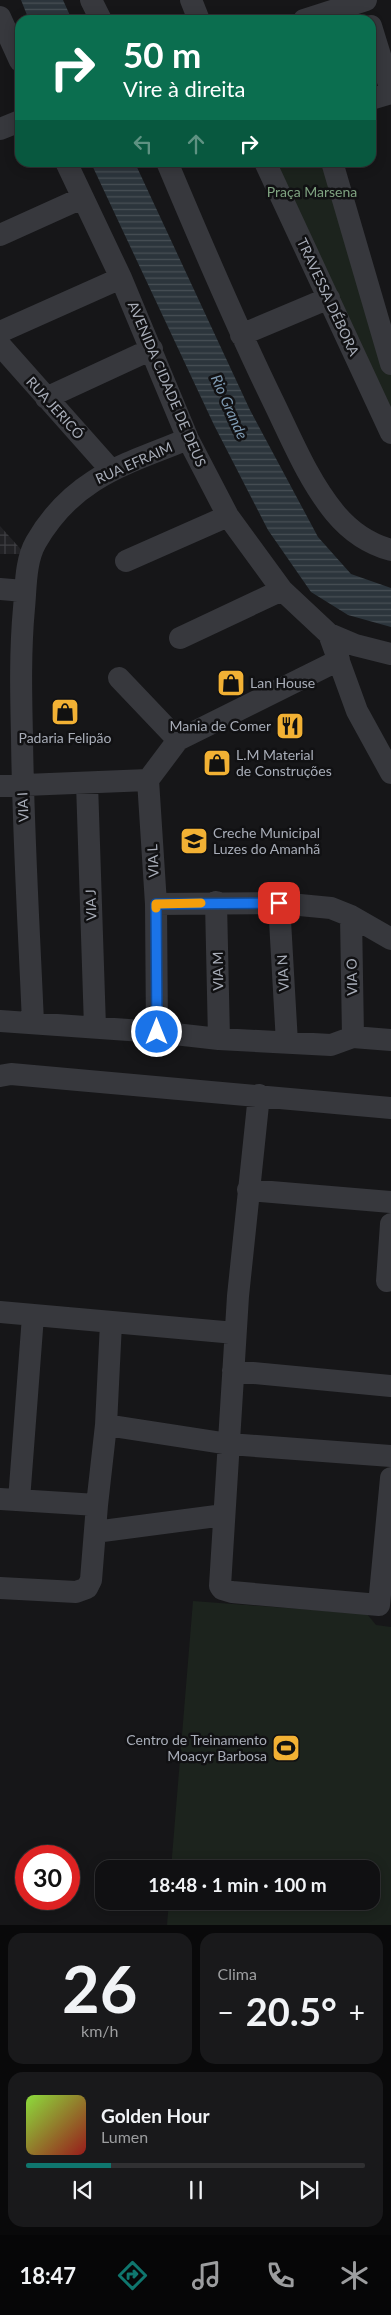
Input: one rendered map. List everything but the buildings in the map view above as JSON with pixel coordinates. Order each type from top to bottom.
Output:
[{"type":"street","points":[[91,0],[98,15]]},
{"type":"street","points":[[191,0],[197,15]]},
{"type":"street","points":[[325,15],[366,5]]},
{"type":"street","points":[[0,17],[15,50]]},
{"type":"street","points":[[376,42],[391,92],[376,97]]},
{"type":"street","points":[[0,130],[15,123]]},
{"type":"street","name":"AVENIDA CIDADE DE DEUS","points":[[68,167],[121,278],[188,439],[228,516],[282,590],[329,634],[358,711],[391,773]]},
{"type":"street","points":[[169,167],[241,335],[313,483],[336,514],[356,533],[375,546],[391,550]]},
{"type":"street","name":"TRAVESSA DÉBORA","points":[[267,167],[391,433]]},
{"type":"street","points":[[333,167],[391,364]]},
{"type":"street","points":[[0,234],[82,198]]},
{"type":"street","points":[[0,332],[121,278]]},
{"type":"street","points":[[241,335],[329,298]]},
{"type":"street","name":"RUA JERICÓ","points":[[0,345],[111,470]]},
{"type":"street","points":[[46,398],[152,349]]},
{"type":"street","name":"RUA EFRAIM","points":[[24,591],[31,552],[45,527],[59,510],[84,486],[111,470],[188,439]]},
{"type":"street","points":[[126,562],[228,516]]},
{"type":"street","points":[[0,589],[24,591]]},
{"type":"street","points":[[180,638],[282,590]]},
{"type":"street","name":"VIA I","points":[[24,591],[21,663],[22,785],[33,1023]]},
{"type":"street","points":[[329,634],[355,645],[391,654]]},
{"type":"street","points":[[0,786],[148,780],[178,740],[339,660]]},
{"type":"street","points":[[119,678],[178,740]]},
{"type":"street","name":"VIA L","points":[[148,780],[156,904],[157,1032]]},
{"type":"street","name":"VIA J","points":[[87,783],[94,1027]]},
{"type":"street","points":[[156,904],[216,902],[279,903],[331,908],[351,916],[391,938]]},
{"type":"street","name":"VIA M","points":[[216,902],[219,1039]]},
{"type":"street","name":"VIA N","points":[[279,903],[287,1043]]},
{"type":"street","name":"VIA O","points":[[351,916],[353,1037]]},
{"type":"street","points":[[0,1021],[287,1043],[331,1045],[353,1037],[391,1040]]},
{"type":"street","points":[[0,1076],[12,1074],[391,1108]]},
{"type":"street","points":[[259,1095],[235,1333],[230,1444],[219,1583],[222,1589],[380,1605],[388,1539],[391,1478]]},
{"type":"street","points":[[248,1190],[391,1202]]},
{"type":"street","points":[[387,1281],[391,1236]]},
{"type":"street","points":[[0,1312],[235,1333]]},
{"type":"street","points":[[33,1316],[10,1499],[97,1505]]},
{"type":"street","points":[[0,1588],[76,1592],[87,1588],[91,1580],[106,1425],[112,1323]]},
{"type":"street","points":[[233,1371],[391,1386]]},
{"type":"street","points":[[106,1425],[230,1444],[391,1456]]},
{"type":"street","points":[[95,1532],[224,1515]]},
{"type":"shaded area","points":[[0,526],[25,554],[0,554]]},
{"type":"green space","name":"Praça Marsena","points":[[271,167],[332,167],[391,353],[391,425]]},
{"type":"green space","name":"Centro de Treinamento Moacyr Barbosa","points":[[193,1601],[367,1614],[376,1625],[391,1627],[391,1925],[167,1925],[168,1910],[380,1910],[380,1860],[172,1860]]},
{"type":"water","points":[[21,0],[63,0],[70,15],[27,15]]},
{"type":"water","name":"Rio Grande","points":[[93,167],[137,167],[250,410],[318,537],[351,574],[391,588],[391,627],[348,615],[311,592],[268,530],[214,425]]},
{"type":"slow traffic","points":[[156,908],[156,904],[201,903]]},
{"type":"place","name":"Lan House","points":[[231,683]]},
{"type":"place","name":"Padaria Felipão","points":[[65,712]]},
{"type":"place","name":"Mania de Comer","points":[[290,726]]},
{"type":"place","name":"L.M Material de Construções","points":[[217,763]]},
{"type":"place","name":"Creche Municipal Luzes do Amanhã","points":[[194,841]]},
{"type":"place","name":"Centro de Treinamento Moacyr Barbosa","points":[[286,1748]]},
{"type":"route","points":[[157,1032],[156,904],[216,902],[279,903]]}]
